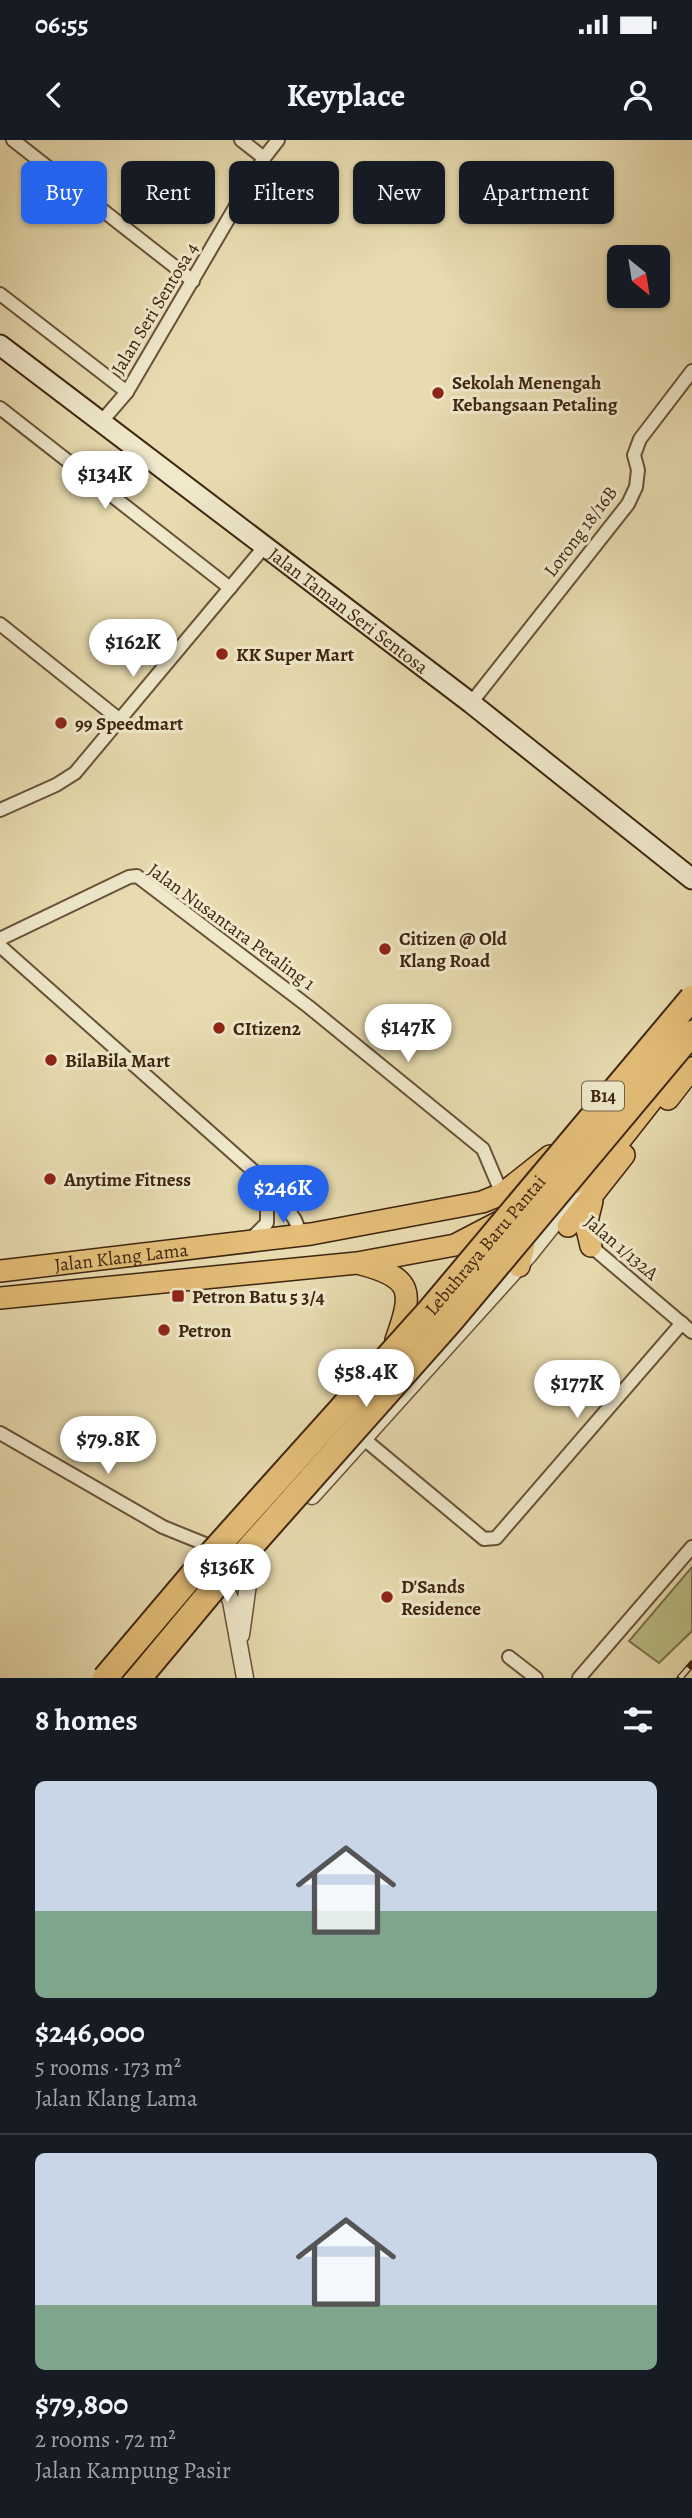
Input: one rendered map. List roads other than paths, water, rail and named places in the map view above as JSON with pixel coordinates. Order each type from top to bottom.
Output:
[{"type":"highway","name":"Lebuhraya Baru Pantai","points":[[105,1678],[193,1574],[430,1310],[692,998]]},
{"type":"highway","name":"Lebuhraya Baru Pantai","points":[[139,1678],[213,1589],[450,1322],[692,1033]]},
{"type":"main road","name":"Jalan Taman Seri Sentosa","points":[[0,345],[471,703],[692,878]]},
{"type":"main road","name":"Jalan Klang Lama","points":[[0,1270],[356,1227],[482,1202],[502,1194],[545,1161],[582,1122],[692,985]]},
{"type":"main road","name":"Jalan Klang Lama","points":[[0,1298],[357,1263],[455,1245],[579,1181],[607,1157],[692,1049]]},
{"type":"main road","points":[[247,1242],[303,1242],[492,1213],[563,1222],[597,1189],[692,1068]]},
{"type":"main road","points":[[591,1246],[587,1216],[597,1189]]},
{"type":"main road","points":[[513,1215],[524,1245],[519,1266]]},
{"type":"main road","points":[[357,1263],[388,1271],[407,1293],[408,1306],[396,1340]]},
{"type":"street","points":[[13,140],[192,281]]},
{"type":"street","points":[[241,140],[264,158]]},
{"type":"street","name":"Jalan Seri Sentosa 4","points":[[102,421],[127,392],[264,158],[278,140]]},
{"type":"street","points":[[0,294],[127,392]]},
{"type":"street","name":"Lorong 18/16B","points":[[471,703],[628,504],[636,487],[638,470],[634,455],[640,439],[692,371]]},
{"type":"street","points":[[0,408],[230,588]]},
{"type":"street","points":[[0,810],[56,785],[75,773],[265,546]]},
{"type":"street","points":[[0,624],[120,720]]},
{"type":"street","name":"Jalan Nusantara Petaling 1","points":[[0,939],[129,877],[137,876],[309,1007],[483,1149],[502,1194]]},
{"type":"street","points":[[0,946],[267,1185],[287,1205],[301,1235]]},
{"type":"street","points":[[217,1569],[232,1574],[242,1571],[251,1562],[519,1266],[563,1222],[607,1157]]},
{"type":"street","points":[[247,1242],[267,1223],[267,1185]]},
{"type":"street","name":"Jalan 1/132A","points":[[563,1222],[687,1327]]},
{"type":"street","points":[[364,1439],[484,1539],[496,1538],[687,1327]]},
{"type":"street","points":[[205,1544],[396,1340],[411,1332],[422,1332],[436,1348],[430,1367]]},
{"type":"street","points":[[0,1433],[163,1527],[205,1544],[231,1601],[245,1678]]},
{"type":"street","points":[[579,1678],[692,1547]]},
{"type":"street","points":[[239,1651],[251,1562]]},
{"type":"street","points":[[509,1657],[536,1678]]},
{"type":"railway","points":[[680,1678],[692,1664]]},
{"type":"place","name":"Sekolah Menengah Kebangsaan Petaling","points":[[438,393]]},
{"type":"place","name":"KK Super Mart","points":[[222,654]]},
{"type":"place","name":"99 Speedmart","points":[[61,723]]},
{"type":"place","name":"Citizen @ Old Klang Road","points":[[385,949]]},
{"type":"place","name":"CItizen2","points":[[219,1028]]},
{"type":"place","name":"BilaBila Mart","points":[[51,1060]]},
{"type":"place","name":"Anytime Fitness","points":[[50,1179]]},
{"type":"place","name":"Petron Batu 5 3/4","points":[[178,1296]]},
{"type":"place","name":"Petron","points":[[164,1330]]},
{"type":"place","name":"D'Sands Residence","points":[[387,1597]]}]
